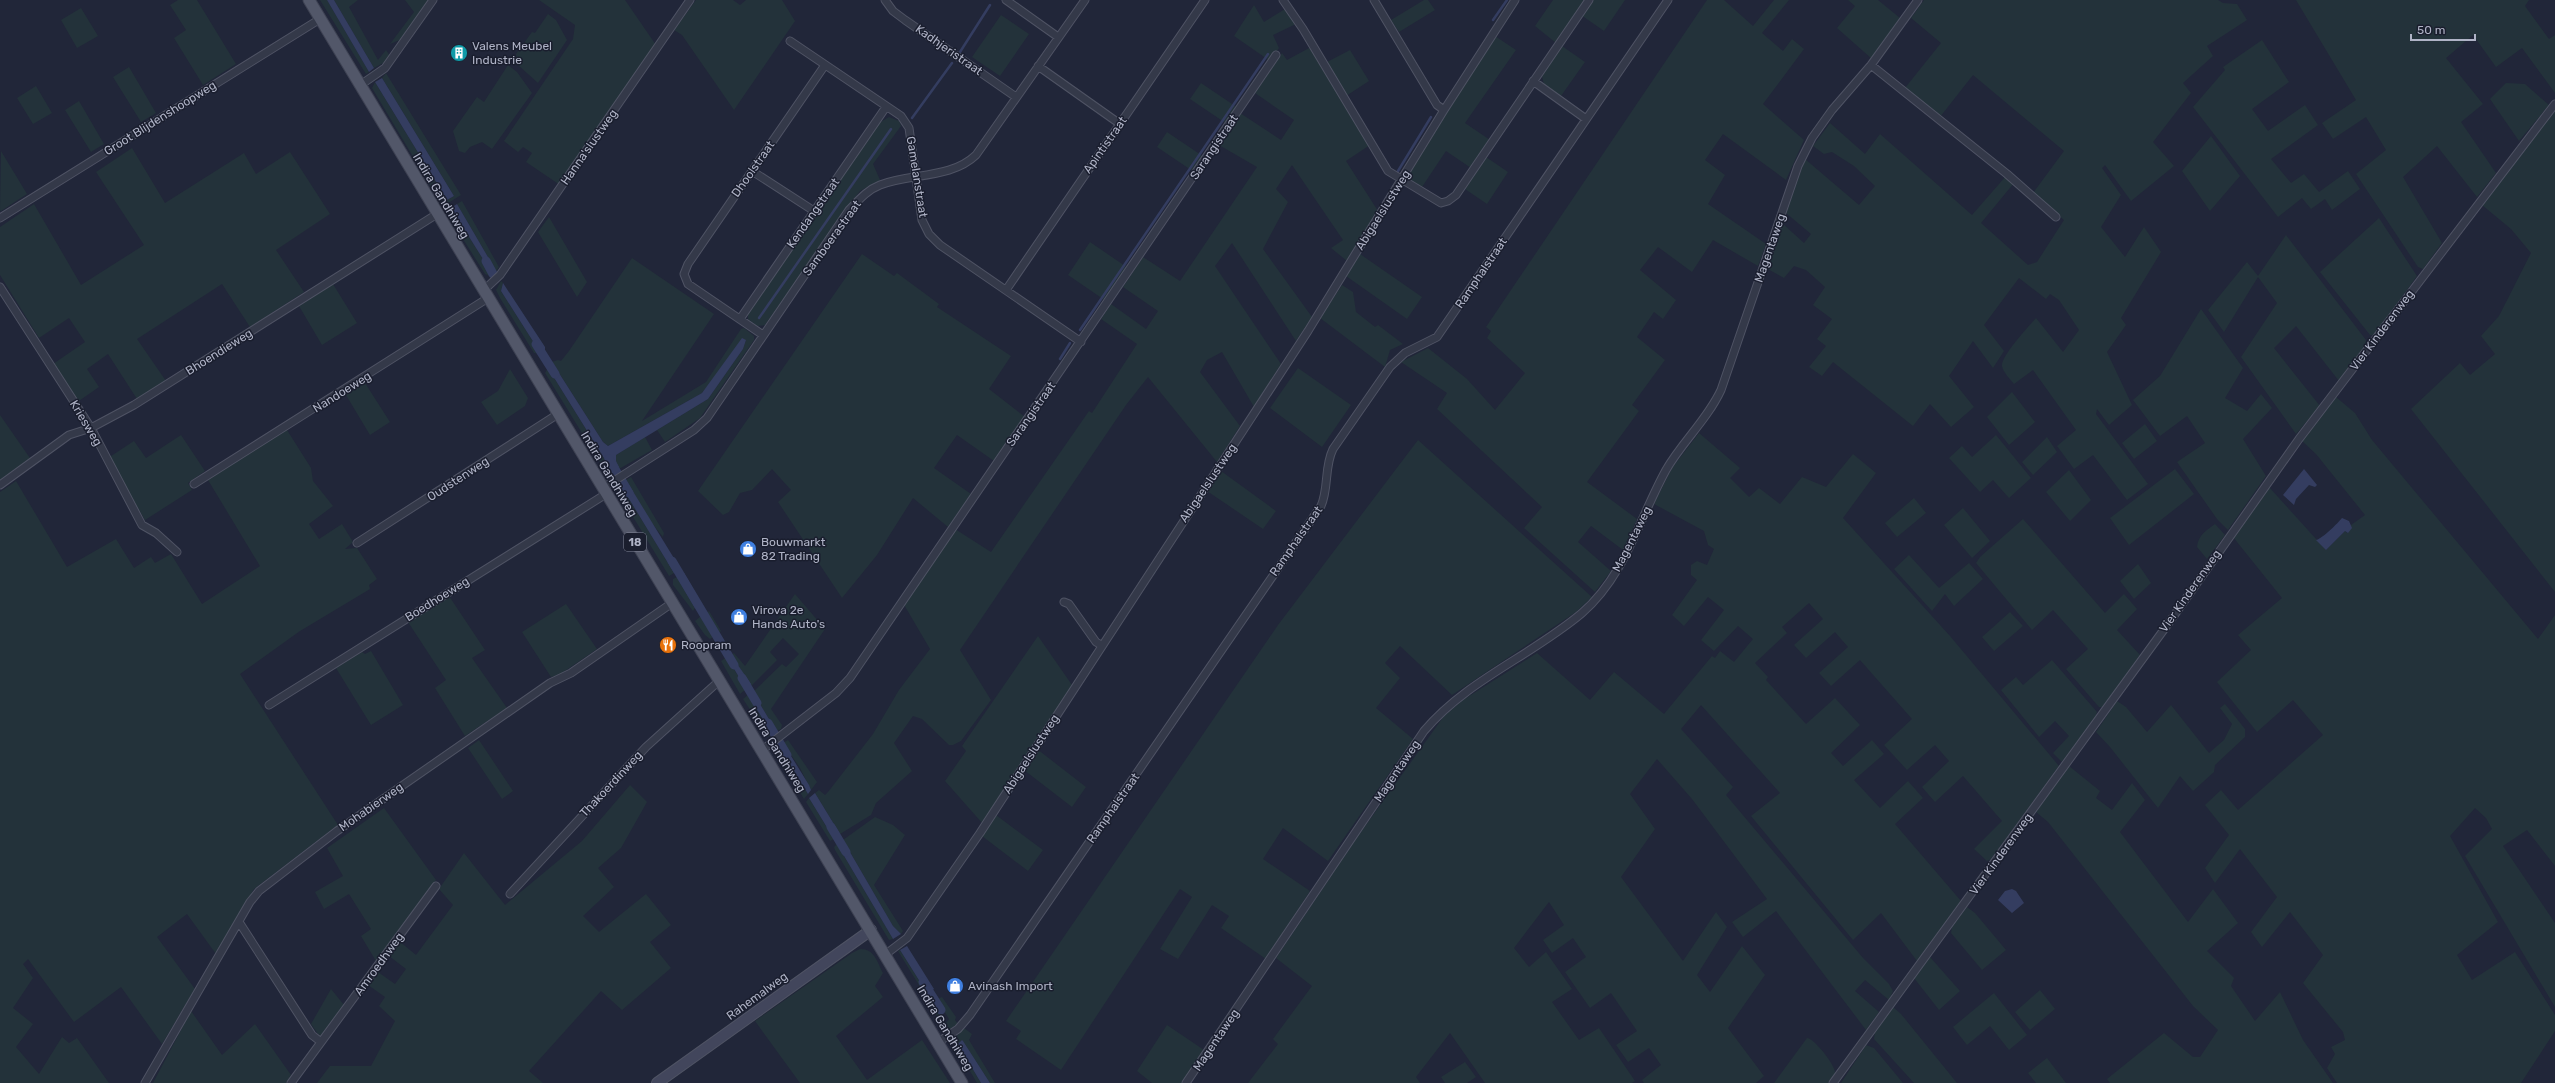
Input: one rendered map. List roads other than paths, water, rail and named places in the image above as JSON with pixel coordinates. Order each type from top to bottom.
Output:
[{"type":"main road","name":"Indira Gandhiweg","points":[[309,0],[363,83],[437,214],[558,414],[606,489],[719,681],[765,748],[937,1043],[962,1083]]},
{"type":"street","points":[[363,83],[385,68],[433,0]]},
{"type":"street","name":"Hanna'slustweg","points":[[486,294],[690,0]]},
{"type":"street","name":"Kadhjeristraat","points":[[885,0],[893,11],[905,20],[1016,97]]},
{"type":"street","points":[[1006,0],[1058,37]]},
{"type":"street","name":"Samboerastraat","points":[[626,472],[694,430],[707,418],[849,210],[865,194],[880,185],[956,168],[968,162],[1085,0]]},
{"type":"street","name":"Apintistraat","points":[[1006,290],[1205,0]]},
{"type":"street","points":[[1283,0],[1303,29],[1388,171],[1441,203],[1448,201],[1456,195],[1589,0]]},
{"type":"street","points":[[1374,0],[1437,106],[1444,110]]},
{"type":"street","name":"Abigaelslustweg","points":[[886,954],[902,943],[914,929],[980,833],[1101,645],[1308,330],[1444,110],[1515,0]]},
{"type":"street","name":"Ramphalstraat","points":[[937,1043],[958,1029],[970,1015],[1321,506],[1325,496],[1328,463],[1333,449],[1390,367],[1402,356],[1437,337],[1668,0]]},
{"type":"street","name":"Magentaweg","points":[[1186,1083],[1424,731],[1440,712],[1472,687],[1567,625],[1597,598],[1616,573],[1667,470],[1711,408],[1721,390],[1798,166],[1808,145],[1832,110],[1871,65],[1918,0]]},
{"type":"street","name":"Groot Blijdenshoopweg","points":[[0,218],[320,19]]},
{"type":"street","name":"Gamelanstraat","points":[[790,41],[901,116],[909,128],[922,220],[929,234],[940,245],[1081,342]]},
{"type":"street","name":"Sarangistraat","points":[[765,748],[836,694],[850,678],[1276,55]]},
{"type":"street","name":"Dhoolstraat","points":[[740,319],[688,284],[684,274],[688,264],[825,65]]},
{"type":"street","points":[[1871,65],[2007,174],[2056,217]]},
{"type":"street","points":[[1038,66],[1120,124]]},
{"type":"street","points":[[1533,81],[1586,119]]},
{"type":"street","name":"Vier Kinderenweg","points":[[1833,1083],[2168,624],[2299,439],[2555,104]]},
{"type":"street","name":"Kendangstraat","points":[[740,319],[886,107]]},
{"type":"street","points":[[752,171],[814,211]]},
{"type":"street","name":"Bhoendieweg","points":[[0,485],[69,435],[91,428],[134,405],[437,214]]},
{"type":"street","name":"Kriesweg","points":[[0,287],[91,428],[142,525],[156,533],[177,552]]},
{"type":"street","name":"Nandoeweg","points":[[194,484],[486,294]]},
{"type":"street","points":[[740,319],[763,335]]},
{"type":"street","name":"Oudstenweg","points":[[357,543],[558,414]]},
{"type":"street","name":"Boedhoeweg","points":[[269,705],[606,489],[626,472]]},
{"type":"street","points":[[1064,602],[1069,604],[1096,642],[1101,645]]},
{"type":"street","name":"Mohabierweg","points":[[145,1083],[239,922],[259,891],[337,831],[550,683],[571,673],[672,603]]},
{"type":"street","name":"Thakoerdinweg","points":[[510,894],[646,747],[719,681]]},
{"type":"street","name":"Amroedhweg","points":[[291,1083],[436,886]]},
{"type":"street","points":[[239,922],[312,1035],[321,1042]]},
{"type":"street","name":"Rahemalweg","points":[[657,1083],[871,930]]},
{"type":"water","points":[[327,0],[334,0],[374,68],[369,72]]},
{"type":"water","points":[[382,78],[454,196],[447,200],[375,82]]},
{"type":"water","points":[[457,204],[495,269],[491,272],[451,208]]},
{"type":"water","points":[[503,283],[545,347],[545,351],[541,354],[501,291]]},
{"type":"water","points":[[742,338],[746,340],[743,349],[708,399],[616,455],[616,461],[619,467],[612,471],[547,365],[552,362],[603,442],[608,446],[702,393]]},
{"type":"water","points":[[2304,469],[2317,485],[2315,487],[2309,485],[2296,499],[2294,505],[2283,495]]},
{"type":"water","points":[[626,480],[680,568],[674,573],[620,484]]},
{"type":"water","points":[[2342,518],[2349,521],[2352,528],[2348,533],[2345,531],[2326,550],[2316,540],[2326,534]]},
{"type":"water","points":[[684,573],[702,604],[695,608],[677,577]]},
{"type":"water","points":[[731,655],[751,684],[746,689],[727,657]]},
{"type":"water","points":[[753,692],[776,731],[772,734],[748,695]]},
{"type":"water","points":[[783,743],[809,785],[811,790],[808,794],[779,746]]},
{"type":"water","points":[[815,793],[840,834],[834,839],[809,798]]},
{"type":"water","points":[[843,840],[893,926],[901,934],[893,939],[837,844]]},
{"type":"water","points":[[2012,889],[2016,891],[2024,903],[2012,913],[1998,900],[2005,891]]},
{"type":"water","points":[[907,946],[934,989],[927,993],[900,950]]},
{"type":"water","points":[[962,1040],[990,1083],[981,1083],[958,1044]]},
{"type":"waterway","points":[[1493,20],[1507,0]]},
{"type":"waterway","points":[[960,52],[990,5]]},
{"type":"waterway","points":[[1080,330],[1268,54]]},
{"type":"waterway","points":[[912,118],[952,63]]},
{"type":"waterway","points":[[1398,171],[1431,117]]},
{"type":"waterway","points":[[759,318],[891,129]]},
{"type":"waterway","points":[[486,261],[493,274]]},
{"type":"waterway","points":[[1060,359],[1070,343]]},
{"type":"waterway","points":[[536,344],[555,374]]},
{"type":"waterway","points":[[609,459],[629,493]]},
{"type":"waterway","points":[[672,561],[734,665]]},
{"type":"waterway","points":[[742,678],[757,703]]},
{"type":"waterway","points":[[768,723],[787,755]]},
{"type":"waterway","points":[[831,827],[846,852]]},
{"type":"waterway","points":[[923,982],[941,1010]]},
{"type":"place","name":"Valens Meubel Industrie","points":[[459,53]]},
{"type":"place","name":"Bouwmarkt 82 Trading","points":[[748,549]]},
{"type":"place","name":"Virova 2e Hands Auto's","points":[[739,617]]},
{"type":"place","name":"Roopram","points":[[668,645]]},
{"type":"place","name":"Avinash Import","points":[[955,986]]}]
